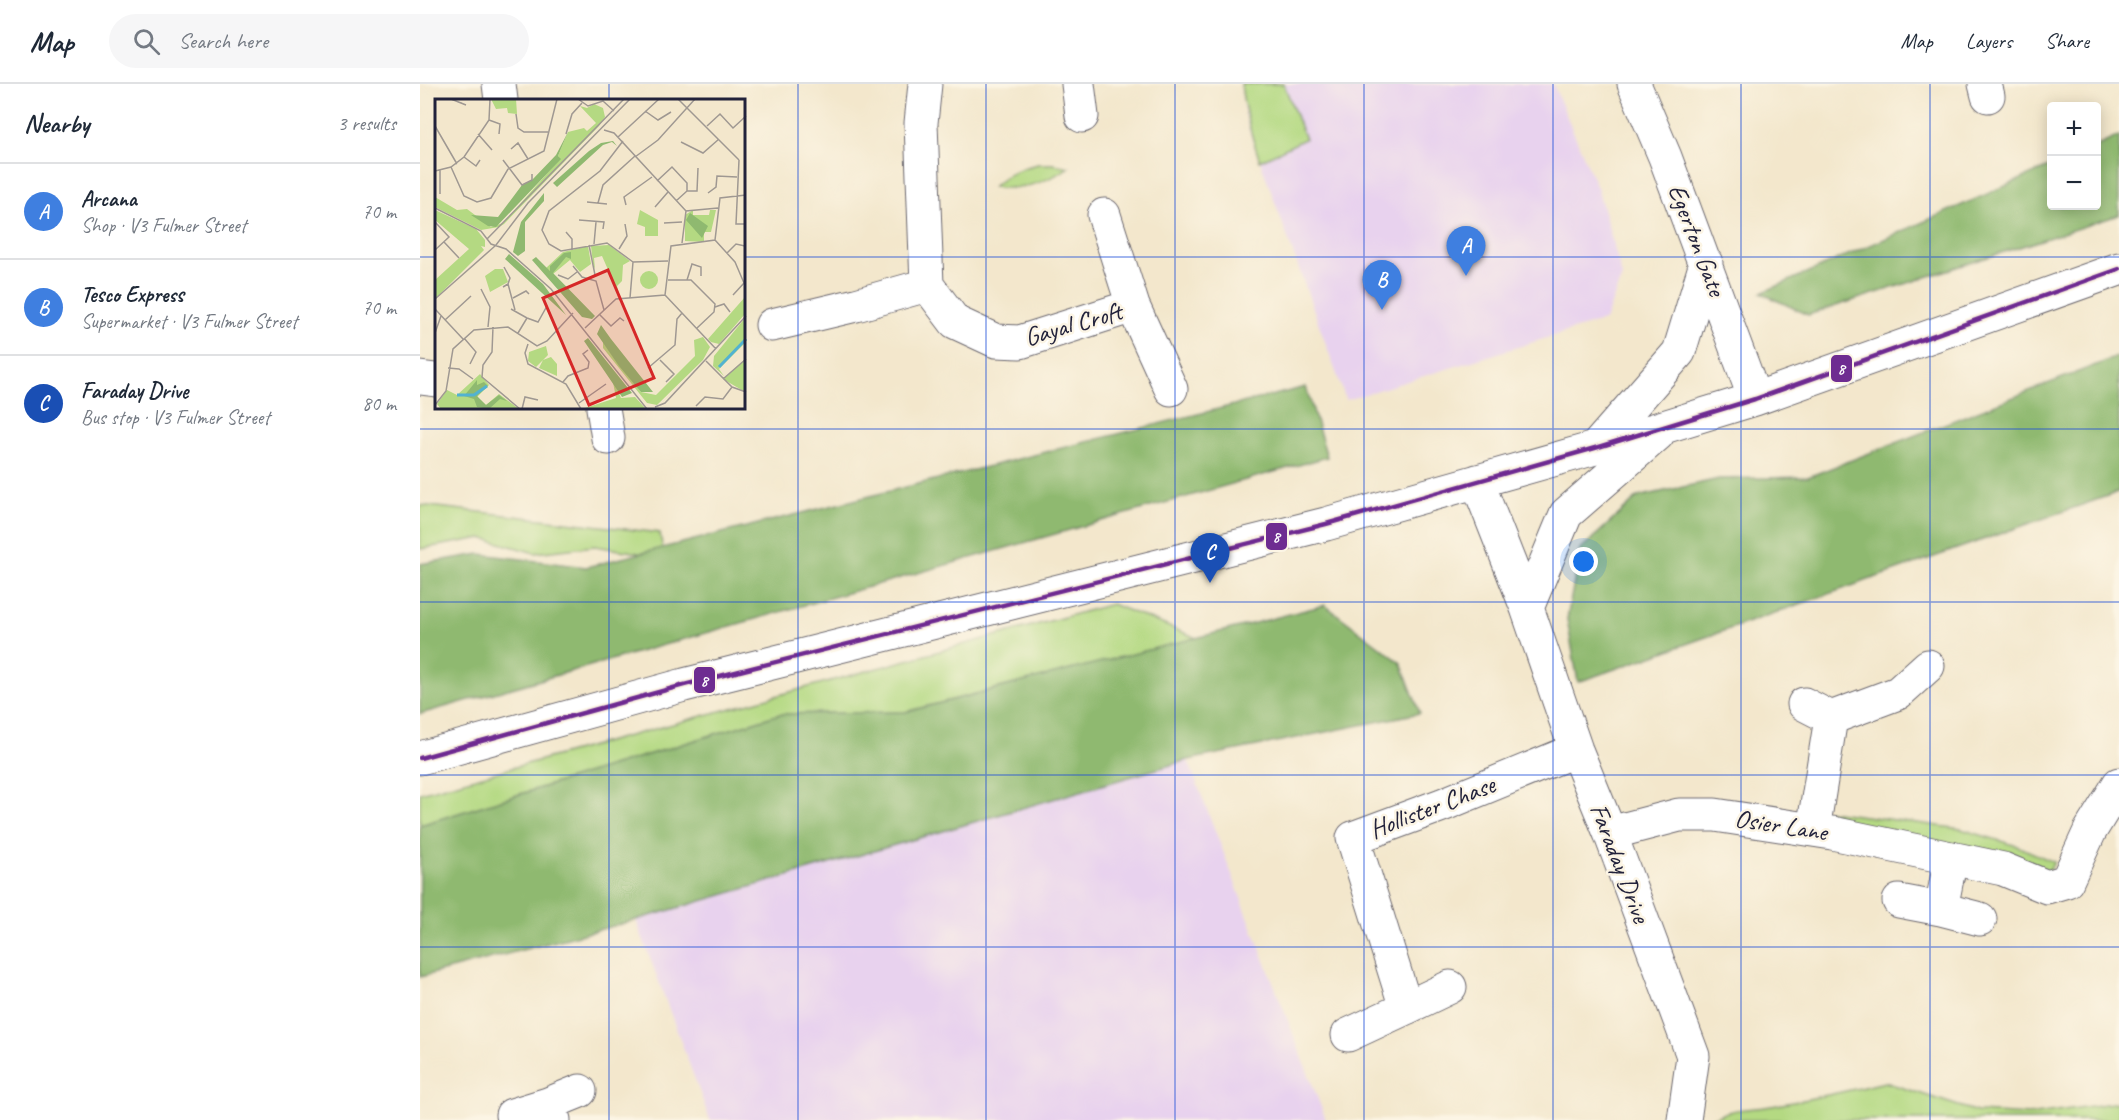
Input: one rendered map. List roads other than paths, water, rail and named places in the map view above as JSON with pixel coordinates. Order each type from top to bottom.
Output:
[{"type":"street","points":[[499,84],[501,99]]},
{"type":"street","points":[[772,325],[927,285],[921,123],[925,84]]},
{"type":"street","name":"Egerton Gate","points":[[1634,84],[1706,264],[1755,399]]},
{"type":"street","name":"Gayal Croft","points":[[1104,215],[1133,306],[1171,388]]},
{"type":"street","points":[[1595,448],[1679,352],[1706,264]]},
{"type":"street","points":[[420,758],[684,685],[1326,524],[1595,448],[1755,399],[2119,269]]},
{"type":"street","name":"Gayal Croft","points":[[927,285],[955,322],[996,341],[1020,342],[1133,306]]},
{"type":"street","points":[[420,378],[435,380]]},
{"type":"street","points":[[1527,608],[1566,514],[1666,427]]},
{"type":"street","name":"Faraday Drive","points":[[1465,485],[1527,608],[1576,750],[1610,833],[1693,1056],[1684,1120]]},
{"type":"street","points":[[1813,830],[1817,711],[1898,693],[1928,666]]},
{"type":"street","name":"Hollister Chase","points":[[1406,1008],[1353,838],[1442,805],[1576,750]]},
{"type":"street","name":"Osier Lane","points":[[1610,833],[1679,815],[1715,815],[1813,830],[1951,858],[2004,870],[2047,887],[2067,881],[2090,831],[2119,784]]},
{"type":"street","points":[[1941,909],[1951,858]]},
{"type":"street","points":[[1899,901],[1980,919]]},
{"type":"street","points":[[1348,1035],[1450,987]]},
{"type":"street","points":[[512,1115],[551,1112],[580,1092]]},
{"type":"place","name":"Arcana","points":[[1466,276]]},
{"type":"place","name":"Tesco Express","points":[[1382,310]]},
{"type":"place","name":"Faraday Drive","points":[[1210,583]]}]
